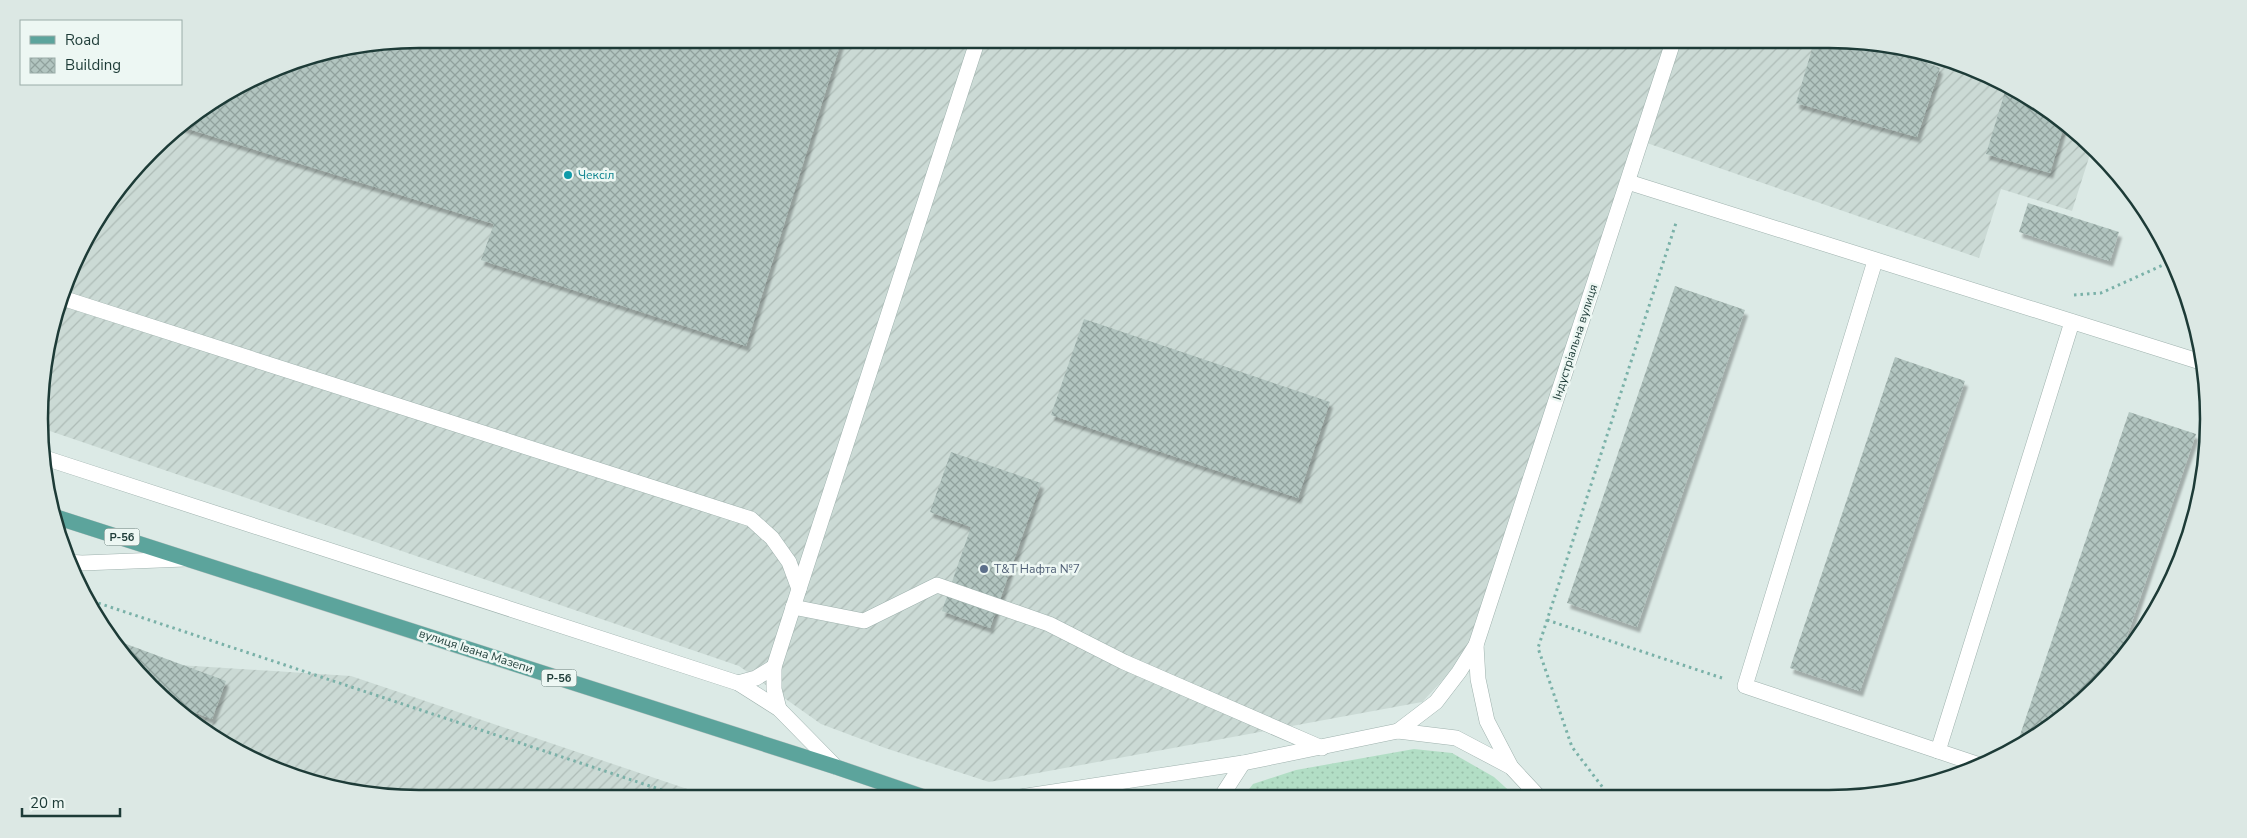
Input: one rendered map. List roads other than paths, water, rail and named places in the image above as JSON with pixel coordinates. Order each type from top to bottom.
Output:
[{"type":"main road","name":"вулиця Івана Мазепи","points":[[61,519],[904,790]]},
{"type":"street","points":[[779,709],[774,689],[774,667],[975,48]]},
{"type":"street","name":"Індустріальна вулиця","points":[[1398,730],[1436,702],[1459,672],[1476,645],[1671,48]]},
{"type":"street","points":[[1628,182],[2194,360]]},
{"type":"street","points":[[1875,261],[1745,686],[1970,762]]},
{"type":"street","points":[[67,300],[751,519],[772,538],[790,562],[799,589]]},
{"type":"street","points":[[1938,751],[2072,322]]},
{"type":"street","points":[[50,460],[738,684],[779,709],[836,767]]},
{"type":"street","points":[[77,563],[191,559]]},
{"type":"street","points":[[793,607],[864,621],[937,585],[1049,624],[1124,662],[1322,748]]},
{"type":"street","name":"Індустріальна вулиця","points":[[1476,645],[1478,679],[1487,721],[1511,767]]},
{"type":"street","points":[[738,684],[756,678],[774,667]]},
{"type":"street","points":[[1067,790],[1244,763],[1322,748],[1398,730],[1456,738],[1511,767],[1532,790]]},
{"type":"street","points":[[1226,790],[1244,763]]},
{"type":"place","name":"Чексіл","points":[[568,175]]},
{"type":"place","name":"Т&Т Нафта №7","points":[[984,569]]}]
